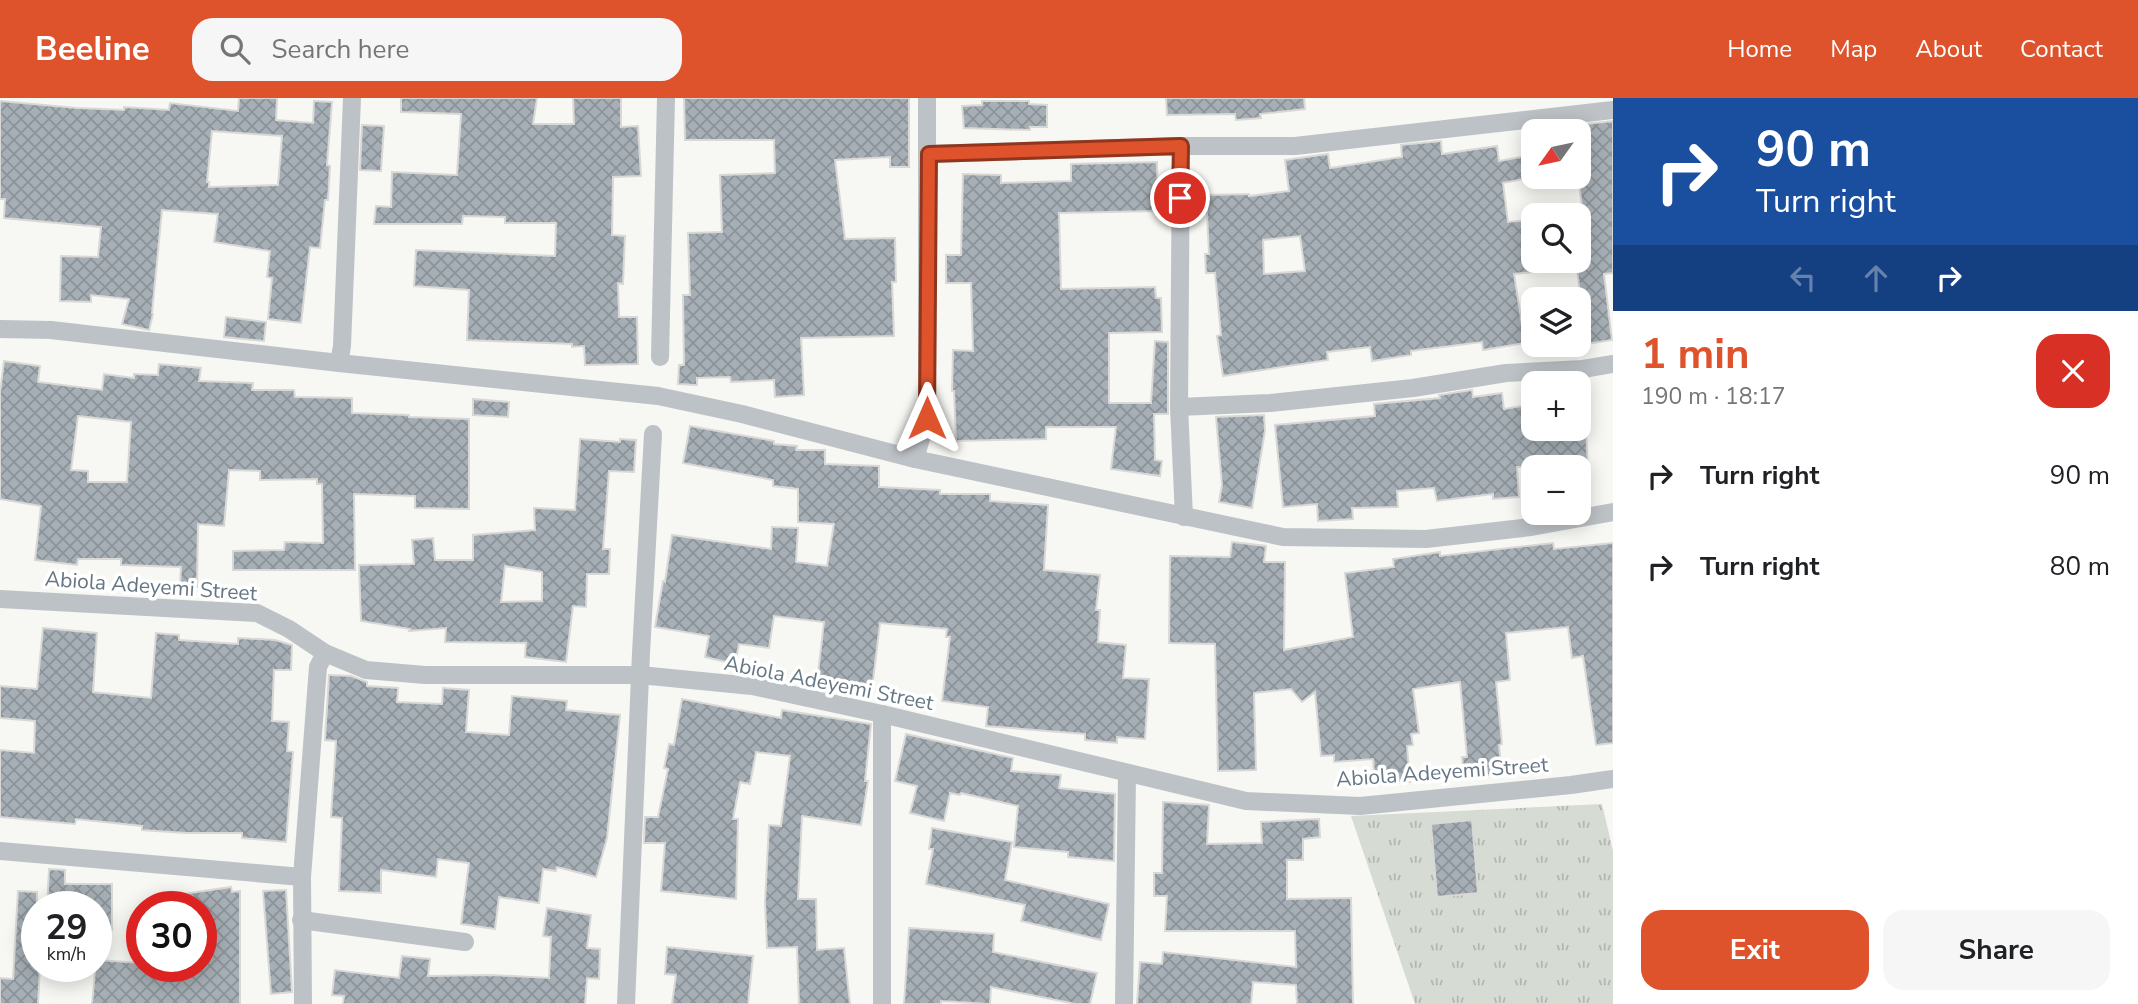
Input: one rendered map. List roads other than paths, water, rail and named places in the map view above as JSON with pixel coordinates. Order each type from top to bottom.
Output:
[{"type":"street","points":[[339,363],[342,346],[352,98]]},
{"type":"street","points":[[660,357],[666,98]]},
{"type":"street","points":[[915,459],[927,418],[927,98]]},
{"type":"street","points":[[929,154],[1181,146],[1295,146],[1613,110]]},
{"type":"street","points":[[1181,146],[1179,407],[1184,517]]},
{"type":"street","points":[[0,329],[51,330],[658,396],[915,459],[1283,537],[1426,539],[1531,527],[1613,512]]},
{"type":"street","points":[[1179,407],[1270,403],[1413,388],[1506,373],[1583,369],[1613,364]]},
{"type":"street","points":[[626,1004],[653,433]]},
{"type":"street","name":"Abiola Adeyemi Street","points":[[0,598],[257,613],[289,629],[325,653],[366,670],[425,676],[640,675],[752,686],[1246,800],[1360,806],[1613,779]]},
{"type":"street","points":[[303,1004],[302,877],[318,667],[325,653]]},
{"type":"street","points":[[881,1004],[882,714]]},
{"type":"street","points":[[1124,1004],[1127,774]]},
{"type":"street","points":[[0,851],[302,877]]},
{"type":"street","points":[[302,920],[465,942]]}]
